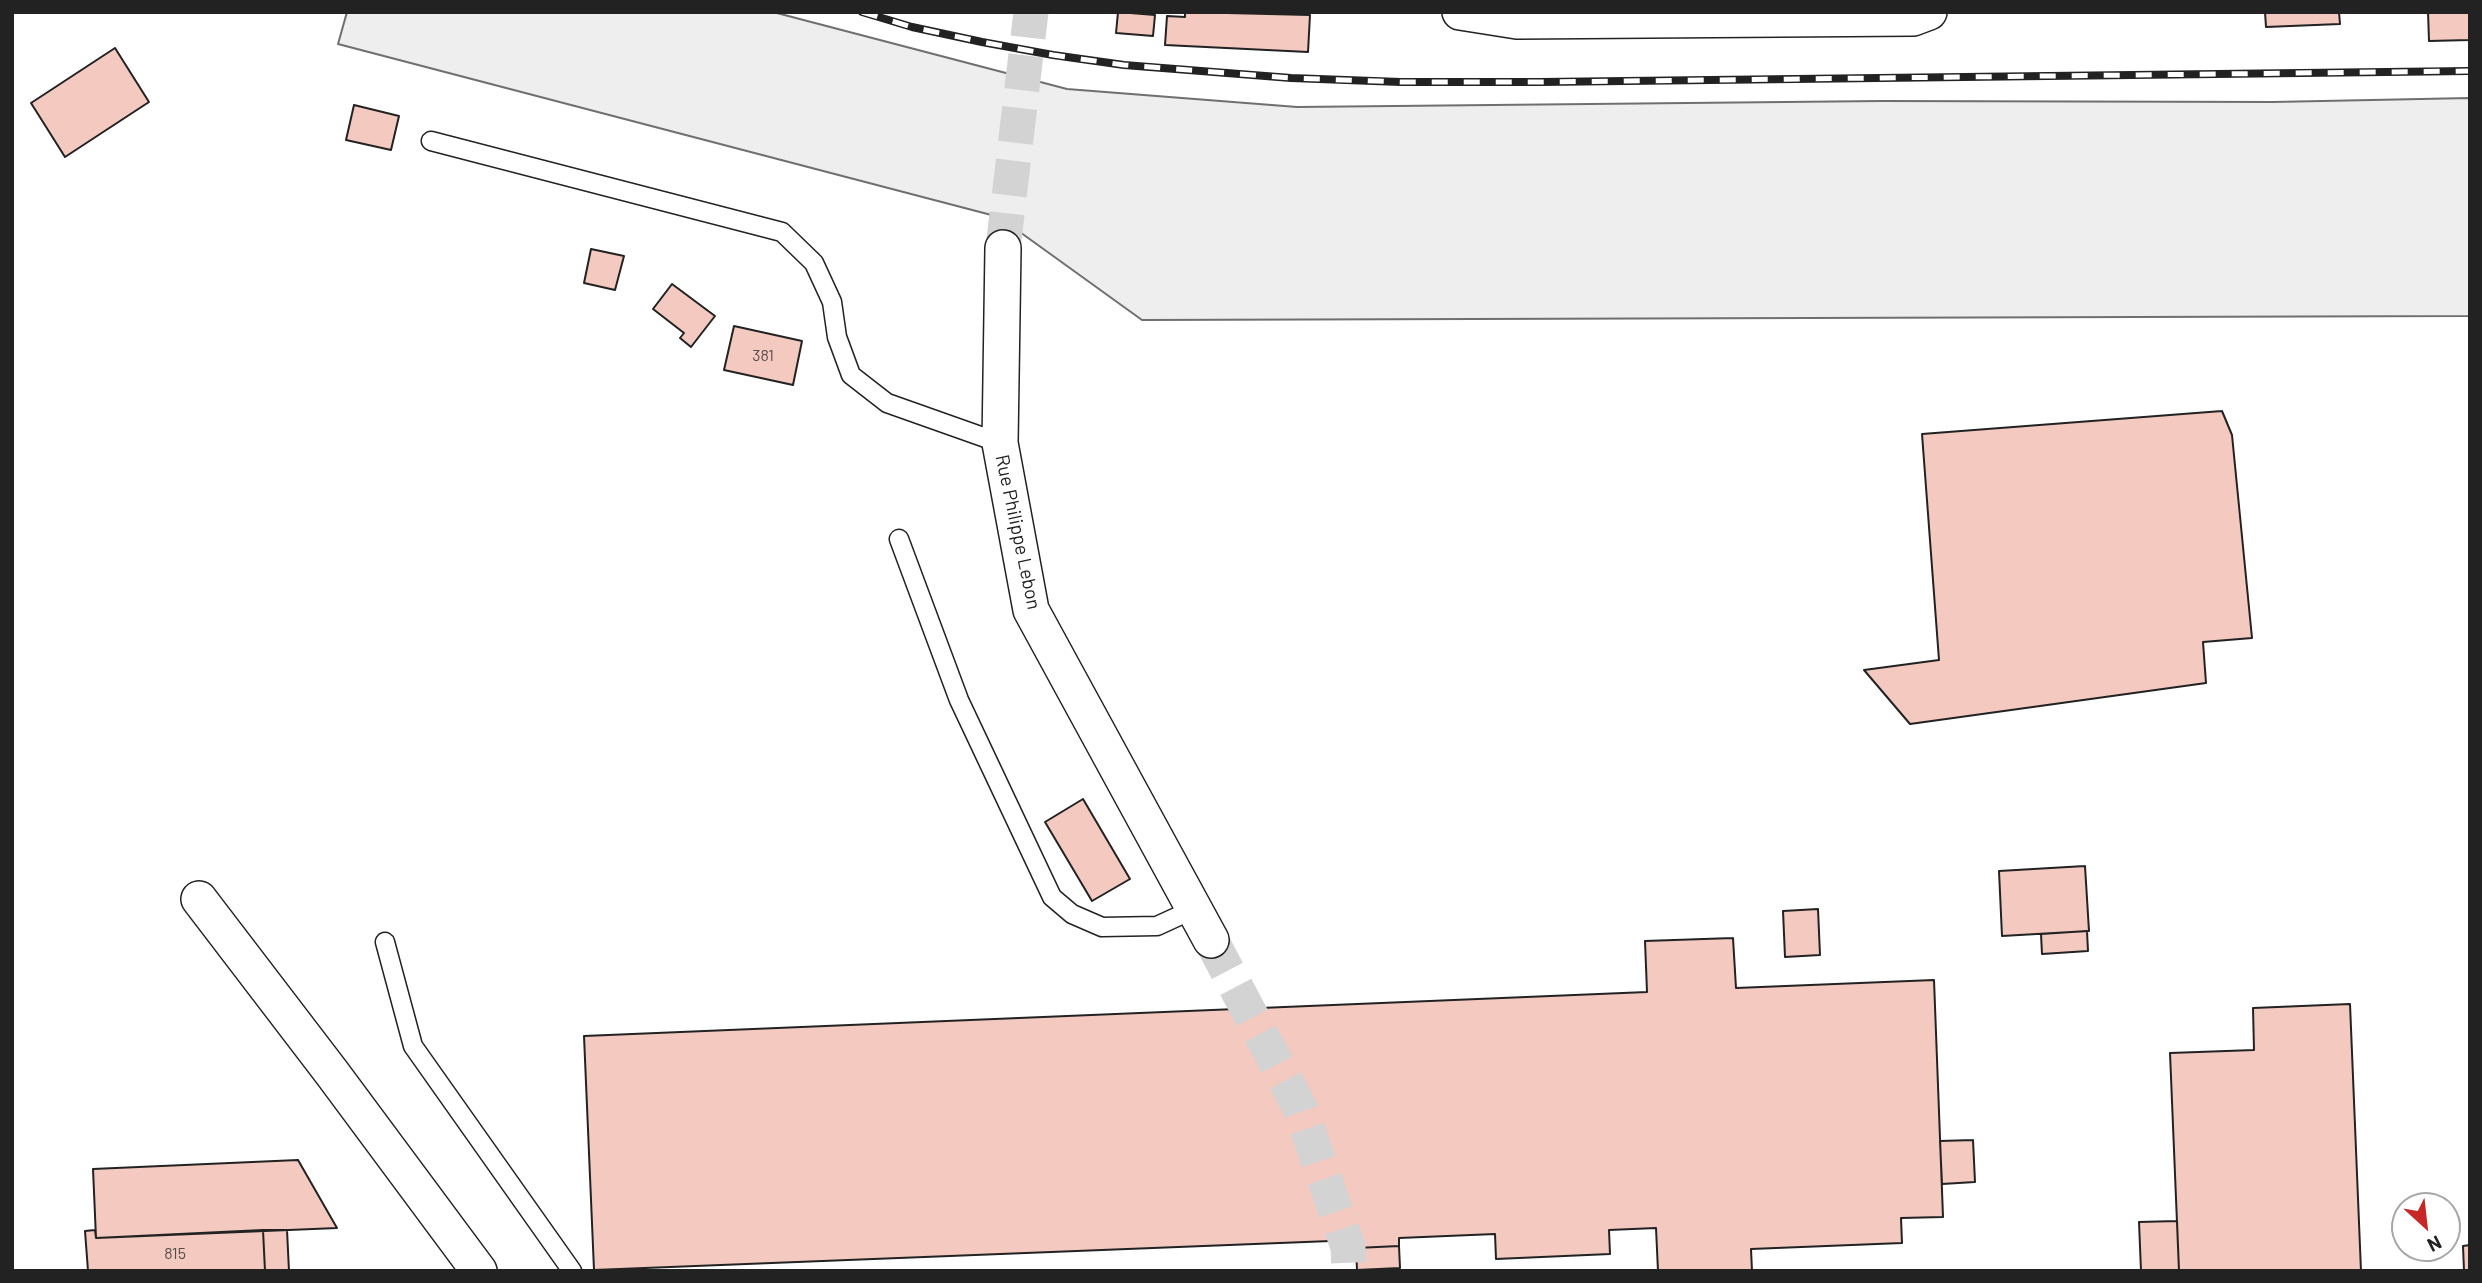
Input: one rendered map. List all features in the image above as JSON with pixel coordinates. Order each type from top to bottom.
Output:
[{"type":"street","points":[[1460,12],[1531,20],[1913,18],[1929,12]]},
{"type":"street","name":"Rue Philippe Lebon","points":[[1003,248],[1000,443],[1031,610],[1211,940]]},
{"type":"street","points":[[200,899],[479,1271]]},
{"type":"lane","points":[[431,141],[782,232],[814,263],[832,302],[836,337],[851,375],[887,403],[1000,443]]},
{"type":"lane","points":[[899,539],[959,700],[1052,897],[1072,914],[1102,927],[1157,926],[1194,909]]},
{"type":"lane","points":[[385,942],[413,1046],[572,1271]]},
{"type":"shaded area","points":[[347,12],[773,12],[1067,89],[1297,107],[1882,101],[2273,102],[2470,98],[2470,316],[1142,320],[999,217],[338,44]]},
{"type":"building","points":[[1118,12],[1155,15],[1153,36],[1116,33]]},
{"type":"building","points":[[1185,12],[1310,15],[1308,52],[1165,45],[1167,16],[1185,17]]},
{"type":"building","points":[[2265,12],[2339,12],[2340,24],[2266,27]]},
{"type":"building","points":[[2428,12],[2470,12],[2470,40],[2429,41]]},
{"type":"building","points":[[115,48],[149,102],[65,157],[31,103]]},
{"type":"building","points":[[354,105],[399,116],[391,150],[346,140]]},
{"type":"building","points":[[591,249],[624,256],[615,290],[584,283]]},
{"type":"building","points":[[672,284],[715,316],[691,347],[680,338],[684,333],[653,309]]},
{"type":"building","points":[[734,326],[802,341],[793,385],[724,370]]},
{"type":"building","points":[[2222,411],[2232,435],[2252,638],[2203,642],[2206,683],[1910,724],[1864,670],[1939,660],[1922,434]]},
{"type":"building","points":[[1083,799],[1130,879],[1092,901],[1045,822]]},
{"type":"building","points":[[2085,866],[2089,931],[2002,936],[1999,871]]},
{"type":"building","points":[[1818,909],[1820,955],[1785,957],[1783,911]]},
{"type":"building","points":[[2087,931],[2088,951],[2042,954],[2041,934]]},
{"type":"building","points":[[1733,938],[1736,988],[1934,980],[1943,1217],[1901,1218],[1902,1243],[1751,1249],[1752,1271],[1658,1271],[1656,1228],[1609,1230],[1610,1254],[1496,1259],[1495,1234],[1399,1238],[1399,1246],[1356,1248],[1356,1240],[594,1270],[584,1036],[1647,992],[1645,941]]},
{"type":"building","points":[[2350,1004],[2361,1271],[2179,1271],[2170,1053],[2254,1050],[2253,1008]]},
{"type":"building","points":[[1973,1140],[1975,1182],[1942,1184],[1940,1141]]},
{"type":"building","points":[[298,1160],[337,1228],[96,1238],[93,1169]]},
{"type":"building","points":[[2177,1221],[2179,1271],[2141,1271],[2139,1222]]},
{"type":"building","points":[[95,1230],[96,1238],[263,1230],[265,1271],[88,1271],[85,1231]]},
{"type":"building","points":[[263,1230],[287,1230],[289,1271],[265,1271]]},
{"type":"building","points":[[2470,1245],[2470,1271],[2464,1271],[2463,1246]]},
{"type":"building","points":[[1399,1246],[1400,1268],[1357,1270],[1356,1248]]},
{"type":"tunnel","points":[[1003,248],[1031,12]]},
{"type":"tunnel","points":[[1211,940],[1301,1110],[1348,1247],[1349,1271]]},
{"type":"railway","points":[[862,12],[912,27],[1053,55],[1124,65],[1291,78],[1401,82],[1541,82],[2470,71]]}]
